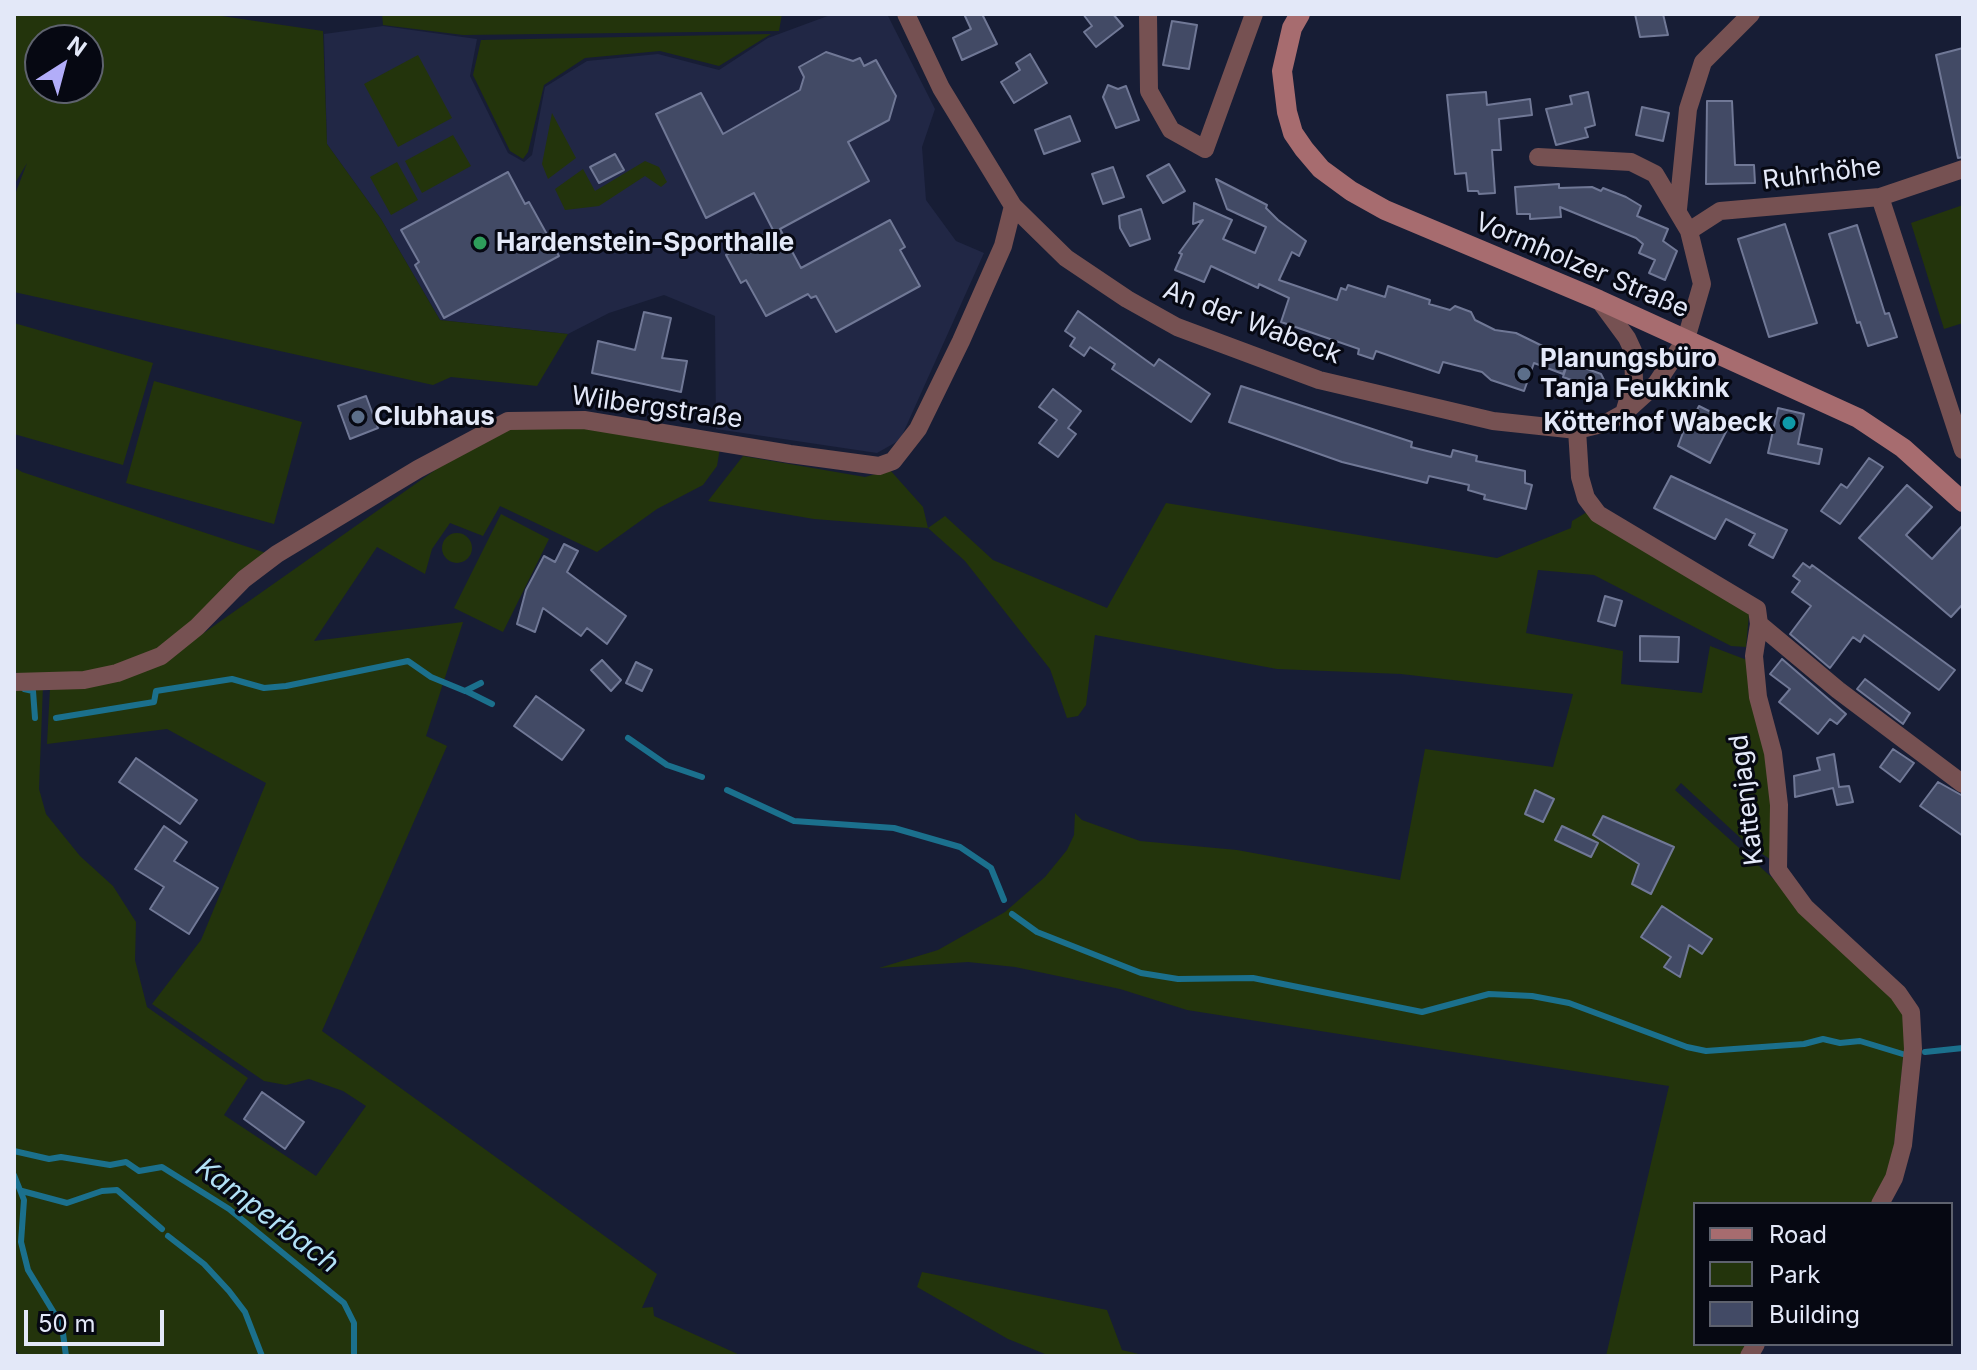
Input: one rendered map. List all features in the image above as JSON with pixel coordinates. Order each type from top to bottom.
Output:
[{"type":"main road","name":"Vormholzer Straße","points":[[1300,14],[1292,28],[1281,83],[1293,133],[1321,169],[1385,210],[1599,300],[1858,418],[1903,448],[1963,502]]},
{"type":"street","name":"An der Wabeck","points":[[906,14],[941,88],[1013,206],[1066,258],[1177,327],[1319,380],[1493,421],[1577,430],[1606,423],[1624,413],[1656,384],[1686,339],[1702,284],[1689,231],[1655,174],[1631,162],[1538,157]]},
{"type":"street","points":[[1148,14],[1149,91],[1171,130],[1205,149],[1254,14]]},
{"type":"street","points":[[1678,209],[1688,109],[1703,62],[1751,14]]},
{"type":"street","name":"Ruhrhöhe","points":[[1689,231],[1720,211],[1880,197],[1963,169]]},
{"type":"street","points":[[1880,197],[1963,450]]},
{"type":"street","name":"Wilbergstraße","points":[[14,682],[84,680],[117,673],[161,656],[197,627],[244,579],[277,554],[418,469],[508,421],[584,420],[879,466],[893,461],[918,429],[961,341],[1003,246],[1013,206]]},
{"type":"street","points":[[1599,300],[1633,351],[1634,380],[1624,413]]},
{"type":"street","points":[[1577,430],[1580,477],[1586,498],[1598,514],[1650,549],[1757,609],[1759,624],[1838,690],[1963,784]]},
{"type":"street","name":"Kattenjagd","points":[[1759,624],[1754,656],[1758,697],[1773,753],[1779,805],[1778,870],[1805,907],[1892,986],[1911,1012],[1913,1049],[1903,1145],[1894,1178],[1881,1202]]},
{"type":"shaded area","points":[[833,14],[887,14],[935,109],[922,147],[926,200],[956,241],[984,253],[900,440],[877,453],[716,429],[715,316],[664,295],[609,313],[568,334],[440,320],[381,219],[327,144],[324,34],[383,26],[477,39],[470,76],[508,153],[524,162],[532,155],[545,87],[587,61],[658,54],[719,70],[768,38]]},
{"type":"green space","points":[[15,14],[208,14],[323,31],[327,144],[381,219],[440,320],[568,334],[537,386],[451,377],[433,385],[14,292],[14,197],[27,163],[14,185]]},
{"type":"green space","points":[[382,14],[782,14],[779,31],[463,35],[383,25]]},
{"type":"green space","points":[[771,34],[719,66],[660,51],[585,58],[544,85],[528,152],[523,159],[510,151],[473,75],[481,40]]},
{"type":"green space","points":[[418,55],[452,118],[398,147],[364,84]]},
{"type":"green space","points":[[552,113],[576,158],[548,179],[542,164]]},
{"type":"green space","points":[[453,135],[471,166],[422,193],[405,161]]},
{"type":"green space","points":[[645,161],[659,167],[667,182],[661,187],[645,176],[599,206],[565,210],[555,189],[583,169],[595,191]]},
{"type":"green space","points":[[397,162],[418,200],[391,215],[370,177]]},
{"type":"green space","points":[[1963,205],[1963,323],[1944,329],[1911,223]]},
{"type":"green space","points":[[14,323],[153,363],[123,465],[14,434]]},
{"type":"green space","points":[[154,381],[302,422],[274,524],[126,483]]},
{"type":"green space","points":[[577,425],[720,448],[717,466],[703,485],[657,509],[597,552],[500,506],[483,536],[450,523],[432,549],[425,574],[377,547],[314,641],[463,622],[426,736],[447,746],[322,1031],[657,1274],[642,1308],[653,1307],[654,1316],[742,1356],[20,1356],[14,1348],[14,685],[43,686],[39,789],[46,814],[80,856],[113,886],[136,922],[135,960],[147,1007],[248,1078],[224,1115],[316,1176],[366,1106],[343,1091],[309,1079],[286,1085],[264,1081],[152,1004],[201,940],[266,783],[167,729],[47,744],[50,688],[164,661],[465,449],[510,426]]},
{"type":"green space","points":[[743,456],[865,477],[890,470],[923,507],[928,528],[814,519],[708,501]]},
{"type":"green space","points":[[14,467],[269,554],[159,652],[117,668],[21,681],[14,668]]},
{"type":"green space","points":[[1166,503],[1497,558],[1571,528],[1572,521],[1587,512],[1749,614],[1746,647],[1731,646],[1594,575],[1538,570],[1526,633],[1623,651],[1621,684],[1702,693],[1710,646],[1747,660],[1768,755],[1773,861],[1747,844],[1681,783],[1675,790],[1789,893],[1908,1012],[1891,1174],[1874,1202],[1693,1202],[1693,1346],[1750,1346],[1745,1356],[1606,1356],[1669,1086],[1187,1010],[1120,989],[1015,967],[968,962],[879,968],[938,950],[1005,912],[1045,877],[1067,850],[1074,835],[1075,813],[1082,820],[1140,841],[1237,850],[1400,880],[1425,749],[1553,767],[1573,694],[1401,674],[1277,669],[1095,635],[1086,705],[1078,716],[1067,718],[1050,669],[965,561],[928,528],[945,516],[993,560],[1107,608]]},
{"type":"green space","points":[[501,514],[549,539],[503,632],[454,608]]},
{"type":"green space","points":[[457,533],[468,537],[472,548],[468,559],[457,563],[446,559],[442,548],[446,537]]},
{"type":"green space","points":[[922,1272],[1107,1310],[1122,1350],[1147,1356],[1050,1356],[1008,1339],[917,1287]]},
{"type":"building","points":[[964,14],[982,14],[997,44],[962,60],[953,38],[971,29]]},
{"type":"building","points":[[1083,14],[1113,14],[1123,26],[1096,47],[1084,32],[1092,26]]},
{"type":"building","points":[[1635,14],[1663,14],[1668,35],[1640,37]]},
{"type":"building","points":[[1172,21],[1197,25],[1189,69],[1163,65]]},
{"type":"building","points":[[1963,48],[1963,157],[1958,158],[1936,55]]},
{"type":"building","points":[[826,52],[853,61],[860,58],[864,66],[876,60],[896,96],[889,120],[848,142],[869,181],[780,229],[801,268],[890,220],[905,247],[900,250],[920,286],[836,332],[816,296],[811,298],[808,294],[766,316],[746,280],[741,283],[726,255],[773,230],[754,193],[706,218],[656,114],[701,93],[723,134],[800,90],[804,77],[799,67]]},
{"type":"building","points":[[1030,54],[1047,83],[1014,103],[1001,82],[1020,70],[1016,63]]},
{"type":"building","points":[[1108,85],[1118,89],[1126,86],[1139,120],[1116,128],[1103,97]]},
{"type":"building","points":[[1486,92],[1487,105],[1530,99],[1532,115],[1499,119],[1501,150],[1492,150],[1495,193],[1479,194],[1478,191],[1468,191],[1466,173],[1455,174],[1447,95]]},
{"type":"building","points":[[1588,92],[1595,125],[1585,128],[1588,137],[1556,145],[1546,109],[1572,104],[1570,96]]},
{"type":"building","points":[[1707,101],[1732,101],[1735,165],[1754,165],[1755,183],[1706,184]]},
{"type":"building","points":[[1642,107],[1669,113],[1663,141],[1636,135]]},
{"type":"building","points":[[1070,116],[1080,141],[1044,154],[1035,130]]},
{"type":"building","points":[[615,154],[624,170],[599,183],[590,167]]},
{"type":"building","points":[[1169,164],[1185,191],[1163,203],[1147,176]]},
{"type":"building","points":[[1113,167],[1124,197],[1103,204],[1092,174]]},
{"type":"building","name":"Hardenstein-Sporthalle","points":[[508,172],[559,256],[444,318],[415,265],[419,262],[401,230]]},
{"type":"building","points":[[1216,179],[1267,205],[1266,208],[1278,220],[1306,241],[1299,256],[1292,252],[1279,280],[1337,300],[1341,288],[1346,290],[1348,285],[1385,297],[1388,286],[1430,300],[1429,304],[1450,310],[1455,306],[1471,312],[1475,320],[1495,330],[1516,333],[1569,359],[1563,374],[1534,363],[1524,391],[1491,380],[1482,372],[1443,362],[1439,373],[1376,351],[1373,359],[1358,354],[1359,349],[1281,322],[1289,298],[1259,284],[1258,288],[1211,266],[1204,282],[1175,270],[1182,254],[1179,253],[1203,220],[1193,224],[1194,203],[1232,220],[1223,239],[1255,253],[1266,227],[1227,209]]},
{"type":"building","points":[[1559,184],[1559,188],[1592,187],[1601,191],[1603,188],[1626,197],[1641,206],[1637,216],[1668,229],[1663,241],[1677,251],[1665,280],[1649,273],[1655,260],[1639,253],[1643,244],[1636,238],[1560,207],[1561,217],[1530,219],[1530,214],[1517,214],[1515,187]]},
{"type":"building","points":[[1141,209],[1150,239],[1130,246],[1120,228],[1119,216]]},
{"type":"building","points":[[1785,224],[1817,323],[1769,337],[1738,239]]},
{"type":"building","points":[[1857,225],[1885,314],[1889,313],[1897,337],[1868,346],[1860,322],[1857,323],[1829,234]]},
{"type":"building","points":[[1078,311],[1154,366],[1159,359],[1210,394],[1191,422],[1112,369],[1115,364],[1090,347],[1084,356],[1070,346],[1075,338],[1065,331]]},
{"type":"building","points":[[644,312],[671,318],[662,358],[687,361],[681,392],[592,373],[598,341],[635,350]]},
{"type":"building","points":[[1568,362],[1601,374],[1605,382],[1590,392],[1585,385],[1563,377]]},
{"type":"building","points":[[1241,386],[1412,442],[1411,447],[1451,457],[1453,450],[1477,456],[1476,461],[1525,471],[1525,483],[1532,485],[1526,509],[1484,499],[1485,495],[1468,490],[1469,485],[1429,476],[1427,483],[1342,462],[1229,422]]},
{"type":"building","points":[[1053,389],[1081,411],[1068,428],[1076,434],[1058,457],[1039,443],[1057,420],[1039,407]]},
{"type":"building","name":"Clubhaus","points":[[366,396],[378,428],[350,439],[338,406]]},
{"type":"building","points":[[1699,406],[1731,422],[1710,463],[1678,446],[1690,414],[1694,416]]},
{"type":"building","points":[[1778,408],[1804,414],[1798,444],[1822,449],[1819,464],[1768,453]]},
{"type":"building","points":[[1869,458],[1883,467],[1840,524],[1821,511],[1841,484],[1847,488]]},
{"type":"building","points":[[1671,476],[1787,530],[1773,558],[1749,545],[1755,534],[1726,519],[1715,539],[1654,508]]},
{"type":"building","points":[[1907,485],[1932,507],[1906,535],[1932,559],[1963,525],[1963,604],[1951,617],[1859,538]]},
{"type":"building","points":[[564,544],[578,551],[567,572],[626,616],[607,644],[587,628],[581,636],[543,608],[535,632],[517,624],[526,590],[544,556],[555,562]]},
{"type":"building","points":[[1803,563],[1810,568],[1812,565],[1955,670],[1939,690],[1864,635],[1860,642],[1853,637],[1830,668],[1790,634],[1811,606],[1792,592],[1800,581],[1793,576]]},
{"type":"building","points":[[1605,596],[1622,601],[1615,626],[1598,621]]},
{"type":"building","points":[[1640,636],[1679,637],[1678,662],[1640,661]]},
{"type":"building","points":[[1782,659],[1846,714],[1837,724],[1830,719],[1818,734],[1779,702],[1790,689],[1770,674]]},
{"type":"building","points":[[602,660],[621,680],[611,691],[591,670]]},
{"type":"building","points":[[636,662],[652,670],[642,691],[626,683]]},
{"type":"building","points":[[1865,679],[1910,713],[1903,724],[1857,689]]},
{"type":"building","points":[[536,696],[584,730],[562,760],[514,726]]},
{"type":"building","points":[[1893,749],[1914,763],[1900,782],[1880,767]]},
{"type":"building","points":[[1834,754],[1839,787],[1849,786],[1853,802],[1837,805],[1833,788],[1795,797],[1794,776],[1820,770],[1817,758]]},
{"type":"building","points":[[136,758],[197,800],[180,824],[119,782]]},
{"type":"building","points":[[1938,782],[1963,796],[1963,836],[1920,806]]},
{"type":"building","points":[[1535,790],[1554,799],[1543,822],[1525,814]]},
{"type":"building","points":[[1603,816],[1674,847],[1651,894],[1632,884],[1639,864],[1593,835]]},
{"type":"building","points":[[164,826],[187,842],[174,861],[218,888],[189,934],[150,909],[164,887],[135,869]]},
{"type":"building","points":[[1562,826],[1598,843],[1591,857],[1555,840]]},
{"type":"building","points":[[1662,906],[1712,939],[1702,954],[1689,945],[1680,977],[1664,967],[1671,957],[1641,937]]},
{"type":"building","points":[[262,1092],[304,1122],[285,1149],[244,1119]]},
{"type":"waterway","points":[[56,718],[154,702],[156,691],[232,679],[264,688],[286,686],[408,661],[431,677],[465,691],[481,683]]},
{"type":"waterway","points":[[24,689],[33,691],[35,718]]},
{"type":"waterway","points":[[466,691],[492,704]]},
{"type":"waterway","points":[[628,738],[667,765],[702,777]]},
{"type":"waterway","points":[[727,790],[794,821],[894,828],[960,847],[991,868],[1004,900]]},
{"type":"waterway","points":[[1012,914],[1037,932],[1141,973],[1178,979],[1253,978],[1422,1012],[1489,994],[1532,996],[1569,1003],[1687,1047],[1706,1051],[1804,1044],[1823,1039],[1840,1043],[1860,1041],[1906,1055]]},
{"type":"waterway","points":[[1925,1052],[1963,1048]]},
{"type":"waterway","name":"Kamperbach","points":[[14,1151],[49,1159],[61,1157],[110,1165],[126,1162],[139,1171],[162,1167],[229,1209],[344,1303],[354,1323],[354,1356]]},
{"type":"waterway","points":[[14,1175],[24,1200],[21,1242],[28,1270],[62,1326],[66,1356]]},
{"type":"waterway","points":[[22,1191],[67,1203],[102,1191],[117,1190],[162,1229]]},
{"type":"waterway","points":[[168,1236],[204,1264],[229,1291],[245,1312],[262,1356]]},
{"type":"place","name":"Hardenstein-Sporthalle","points":[[480,243]]},
{"type":"place","name":"Planungsbüro Tanja Feukkink","points":[[1524,374]]},
{"type":"place","name":"Clubhaus","points":[[358,417]]},
{"type":"place","name":"Kötterhof Wabeck","points":[[1789,423]]}]
